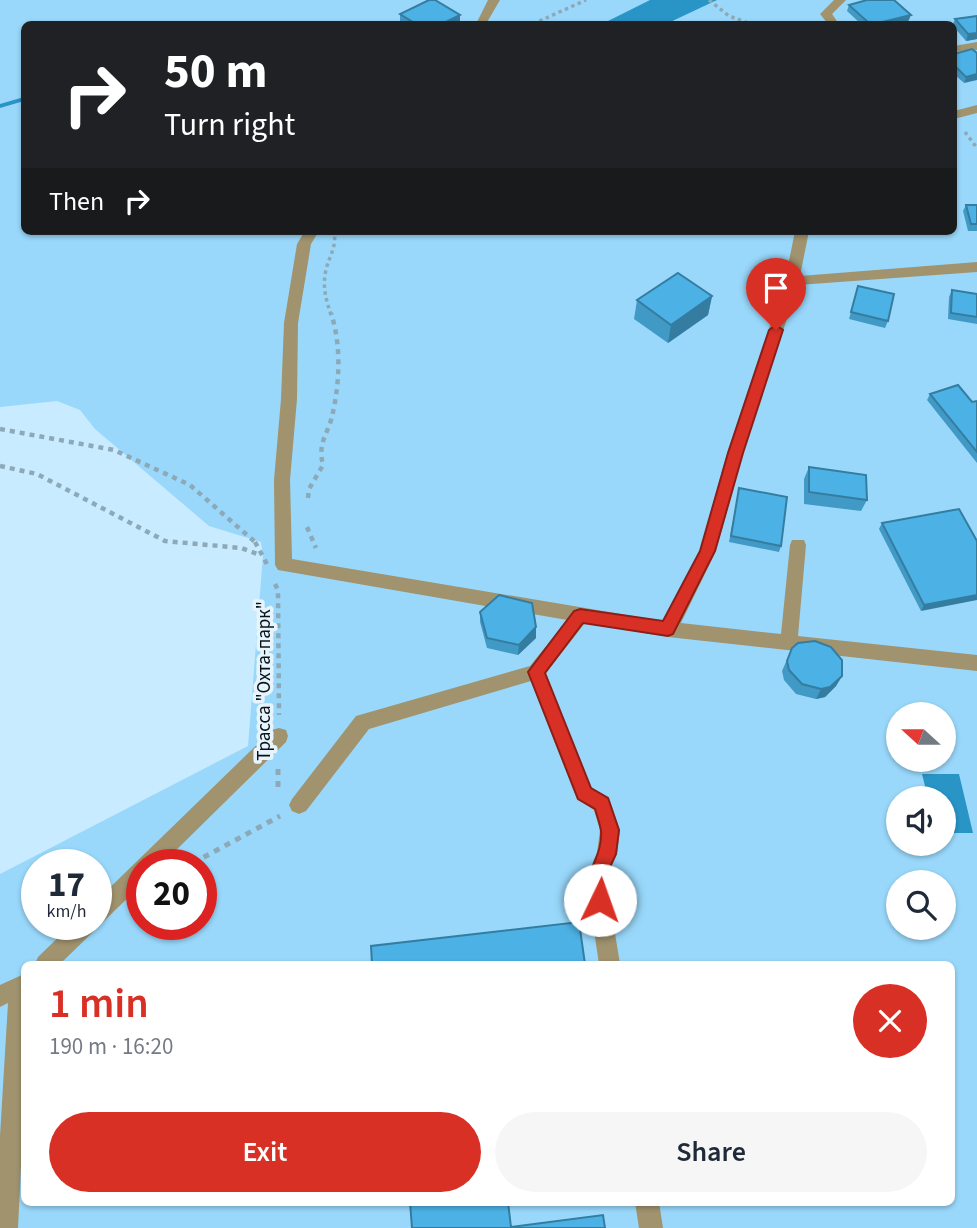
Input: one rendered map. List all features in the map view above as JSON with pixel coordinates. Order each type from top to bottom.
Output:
[{"type":"lane","points":[[483,21],[495,0]]},
{"type":"lane","points":[[832,21],[826,14],[840,0]]},
{"type":"lane","points":[[957,49],[977,46]]},
{"type":"lane","points":[[957,114],[977,110]]},
{"type":"lane","points":[[310,235],[304,244],[291,323],[289,399],[276,565],[326,571],[668,629],[977,663]]},
{"type":"lane","points":[[668,629],[708,551],[735,453],[792,281],[801,235]]},
{"type":"lane","points":[[792,281],[977,267]]},
{"type":"lane","points":[[789,642],[797,545]]},
{"type":"lane","points":[[299,805],[363,722],[536,672],[580,616]]},
{"type":"lane","points":[[536,672],[584,793],[602,804],[610,830],[607,854],[596,878],[610,961]]},
{"type":"lane","points":[[163,849],[279,736]]},
{"type":"lane","points":[[112,899],[126,886]]},
{"type":"lane","points":[[49,961],[71,940]]},
{"type":"lane","points":[[6,1228],[15,990]]},
{"type":"lane","points":[[648,1206],[651,1228]]},
{"type":"path","points":[[540,21],[586,0]]},
{"type":"path","points":[[709,0],[729,16],[743,21]]},
{"type":"path","points":[[963,130],[977,148]]},
{"type":"path","points":[[306,510],[309,489],[323,465],[319,450],[332,414],[338,369],[337,331],[323,291],[326,268],[336,243],[335,235]]},
{"type":"path","name":"Трасса \"Охта-парк\"","points":[[0,429],[114,450],[190,485],[255,542],[276,565],[278,817]]},
{"type":"path","points":[[0,466],[37,474],[165,541],[242,548],[276,565]]},
{"type":"path","points":[[304,520],[326,571]]},
{"type":"path","points":[[217,850],[299,805]]},
{"type":"shaded area","points":[[0,0],[977,0],[977,1228],[0,1228],[0,874],[21,863],[21,940],[112,940],[112,849],[48,849],[248,746],[263,555],[261,542],[209,526],[95,429],[80,410],[57,401],[0,407]]},
{"type":"shaded area","points":[[650,0],[717,0],[672,21],[608,21]]},
{"type":"shaded area","points":[[922,774],[959,774],[973,833],[956,833],[956,786],[925,786]]},
{"type":"building","points":[[429,0],[435,0],[460,15],[448,21],[411,21],[400,14]]},
{"type":"building","points":[[867,0],[894,0],[911,15],[886,21],[867,21],[849,5]]},
{"type":"building","points":[[977,16],[977,33],[968,34],[955,19]]},
{"type":"building","points":[[972,49],[977,53],[977,74],[966,77],[957,68],[957,53]]},
{"type":"building","points":[[966,205],[977,205],[977,224],[971,224]]},
{"type":"building","points":[[678,273],[712,296],[671,325],[637,300]]},
{"type":"building","points":[[858,286],[894,294],[888,321],[851,312]]},
{"type":"building","points":[[952,290],[977,294],[977,317],[951,313]]},
{"type":"building","points":[[958,385],[972,402],[977,401],[977,452],[930,394]]},
{"type":"building","points":[[809,467],[866,475],[867,500],[809,492]]},
{"type":"building","points":[[739,488],[787,497],[781,546],[731,536]]},
{"type":"building","points":[[959,509],[977,541],[977,595],[924,605],[882,523]]},
{"type":"building","points":[[499,595],[532,603],[536,627],[519,645],[487,638],[480,612]]},
{"type":"building","points":[[815,641],[831,647],[842,660],[842,676],[830,687],[821,689],[802,684],[789,670],[787,661],[792,648],[798,643]]},
{"type":"building","points":[[579,922],[585,961],[372,961],[371,946]]},
{"type":"building","points":[[410,1206],[508,1206],[511,1227],[603,1215],[605,1228],[412,1228]]},
{"type":"waterway","points":[[0,106],[21,100]]},
{"type":"route","points":[[600,900],[596,878],[607,854],[610,830],[602,804],[584,793],[536,672],[580,616],[668,629],[708,551],[735,453],[776,330]]}]
